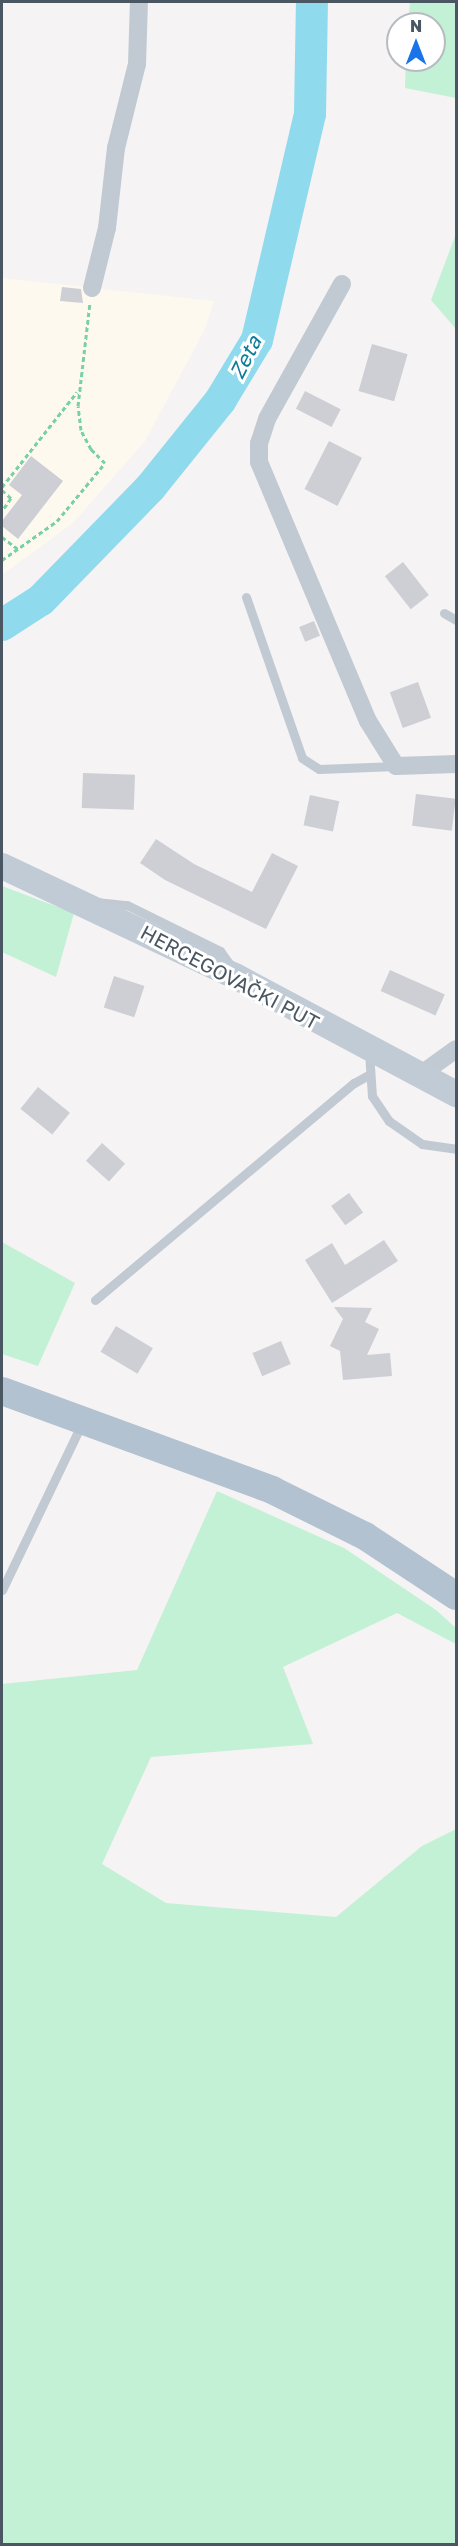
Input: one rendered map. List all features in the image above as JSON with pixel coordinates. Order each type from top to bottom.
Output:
[{"type":"main road","name":"HERCEGOVAČKI PUT","points":[[2,866],[86,903],[235,976],[456,1094]]},
{"type":"main road","points":[[2,1390],[84,1418],[316,1510],[394,1553],[456,1596]]},
{"type":"street","points":[[92,288],[107,228],[116,148],[137,64],[139,2]]},
{"type":"street","points":[[342,284],[267,419],[258,453],[368,721],[396,766],[456,764]]},
{"type":"street","points":[[420,1075],[456,1049]]},
{"type":"lane","points":[[246,597],[302,758],[319,769],[396,766]]},
{"type":"lane","points":[[444,613],[456,620]]},
{"type":"lane","points":[[368,1049],[372,1096],[395,1127],[422,1144],[456,1149]]},
{"type":"lane","points":[[95,1300],[354,1083],[370,1074]]},
{"type":"lane","points":[[2,1590],[84,1418]]},
{"type":"path","points":[[2,560],[19,550],[64,515],[105,463],[91,449],[81,430],[78,391],[92,288]]},
{"type":"path","points":[[2,511],[11,498],[2,488],[78,391]]},
{"type":"path","points":[[2,537],[19,550]]},
{"type":"shaded area","points":[[2,278],[214,301],[205,329],[145,441],[73,523],[2,575]]},
{"type":"green space","points":[[410,2],[456,2],[456,98],[405,88],[406,72],[446,72],[446,12],[409,12]]},
{"type":"green space","points":[[456,234],[456,329],[431,300]]},
{"type":"green space","points":[[2,886],[74,913],[56,977],[2,952]]},
{"type":"green space","points":[[2,1242],[75,1283],[38,1366],[2,1354]]},
{"type":"green space","points":[[217,1491],[344,1548],[436,1610],[456,1628],[456,1644],[397,1613],[283,1667],[313,1744],[151,1757],[102,1864],[166,1903],[336,1917],[422,1846],[456,1829],[456,2544],[2,2544],[2,1684],[137,1670]]},
{"type":"building","points":[[62,287],[81,289],[83,303],[60,301]]},
{"type":"building","points":[[372,344],[408,354],[394,401],[358,391]]},
{"type":"building","points":[[305,391],[341,409],[332,427],[296,409]]},
{"type":"building","points":[[329,441],[362,458],[337,506],[304,489]]},
{"type":"building","points":[[31,456],[63,481],[18,539],[2,526],[2,521],[22,495],[9,485]]},
{"type":"building","points":[[403,562],[429,595],[411,609],[385,576]]},
{"type":"building","points":[[314,621],[320,636],[305,642],[299,627]]},
{"type":"building","points":[[418,682],[431,718],[403,728],[390,692]]},
{"type":"building","points":[[83,773],[135,775],[134,810],[82,808]]},
{"type":"building","points":[[416,794],[456,799],[452,831],[412,826]]},
{"type":"building","points":[[310,795],[339,801],[333,832],[304,825]]},
{"type":"building","points":[[156,839],[194,864],[252,892],[272,853],[298,866],[266,929],[165,880],[140,863]]},
{"type":"building","points":[[390,970],[445,994],[435,1015],[381,991]]},
{"type":"building","points":[[114,976],[144,986],[134,1017],[104,1007]]},
{"type":"building","points":[[38,1087],[70,1113],[52,1135],[20,1109]]},
{"type":"building","points":[[102,1143],[125,1164],[109,1182],[86,1161]]},
{"type":"building","points":[[349,1193],[363,1212],[345,1225],[331,1206]]},
{"type":"building","points":[[384,1240],[398,1261],[332,1303],[305,1260],[332,1243],[345,1265]]},
{"type":"building","points":[[334,1307],[372,1308],[365,1322],[379,1329],[367,1355],[390,1353],[392,1376],[343,1380],[340,1351],[330,1346],[343,1319]]},
{"type":"building","points":[[116,1326],[153,1348],[137,1374],[101,1352]]},
{"type":"building","points":[[281,1341],[291,1364],[262,1376],[252,1353]]},
{"type":"waterway","name":"Zeta","points":[[2,625],[41,600],[150,488],[220,401],[257,340],[310,114],[312,2]]}]
